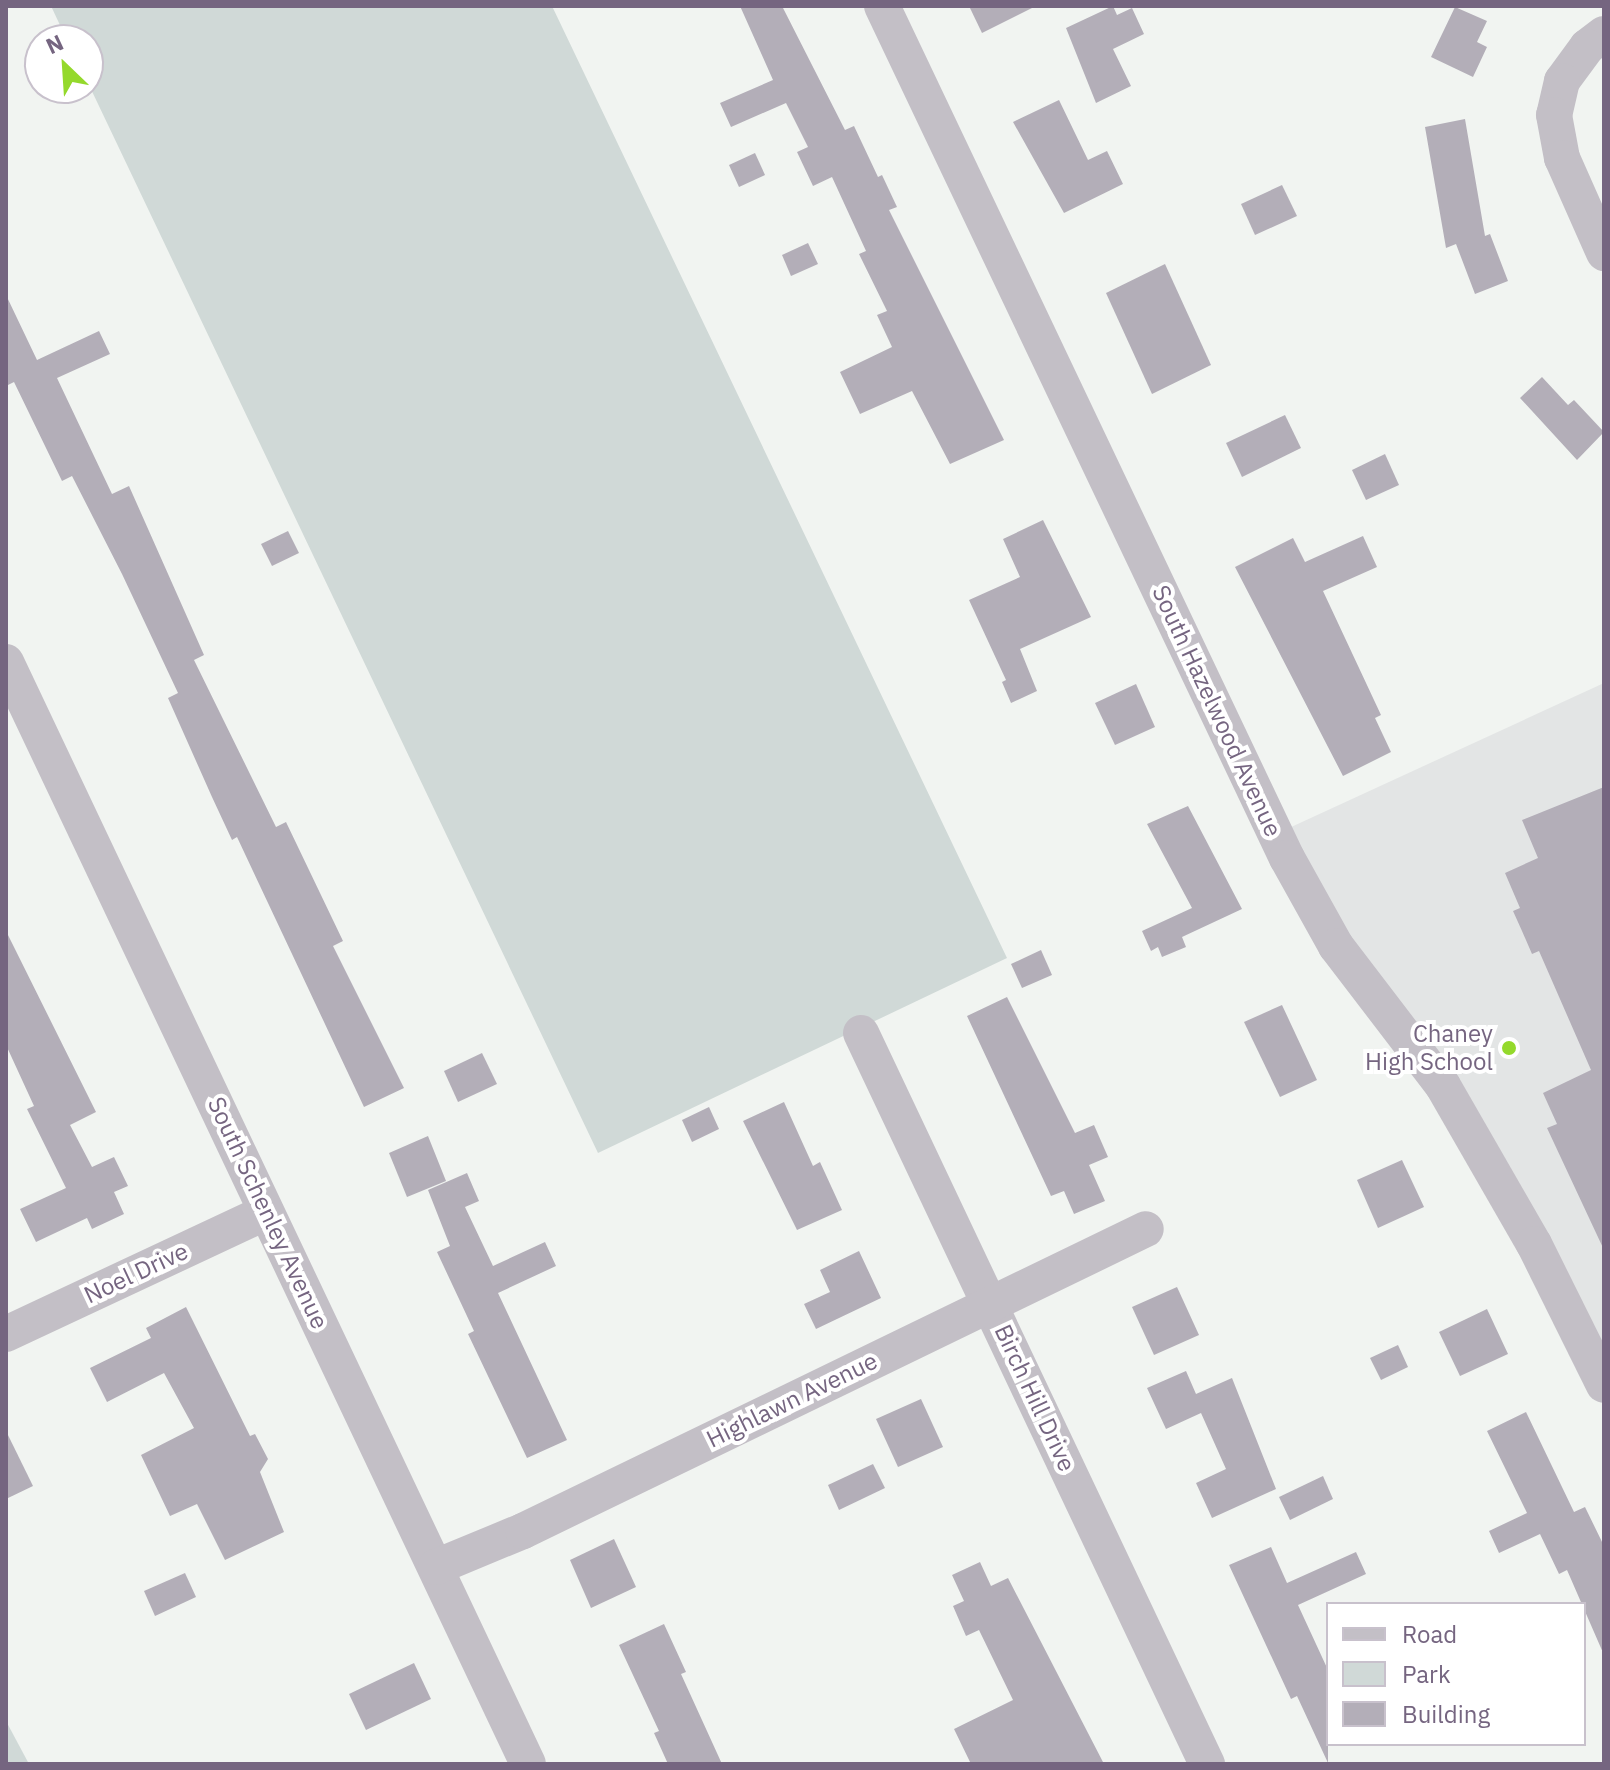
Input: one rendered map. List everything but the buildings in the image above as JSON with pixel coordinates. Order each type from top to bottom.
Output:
[{"type":"street","name":"South Hazelwood Avenue","points":[[882,6],[1287,858],[1336,946],[1439,1080],[1534,1244],[1604,1385]]},
{"type":"street","points":[[1604,34],[1587,47],[1562,81],[1554,115],[1562,158],[1604,253]]},
{"type":"street","name":"South Schenley Avenue","points":[[6,662],[528,1764]]},
{"type":"street","name":"Birch Hill Drive","points":[[861,1033],[1207,1764]]},
{"type":"street","name":"Noel Drive","points":[[6,1334],[266,1212]]},
{"type":"street","name":"Highlawn Avenue","points":[[436,1567],[523,1531],[1146,1229]]},
{"type":"shaded area","name":"Chaney High School","points":[[1604,683],[1604,1385],[1276,834]]},
{"type":"green space","points":[[51,6],[552,6],[1007,958],[598,1153],[98,104],[104,104],[104,24],[59,24]]},
{"type":"green space","points":[[6,1721],[29,1764],[6,1764]]},
{"type":"place","name":"Chaney High School","points":[[1509,1048]]}]
